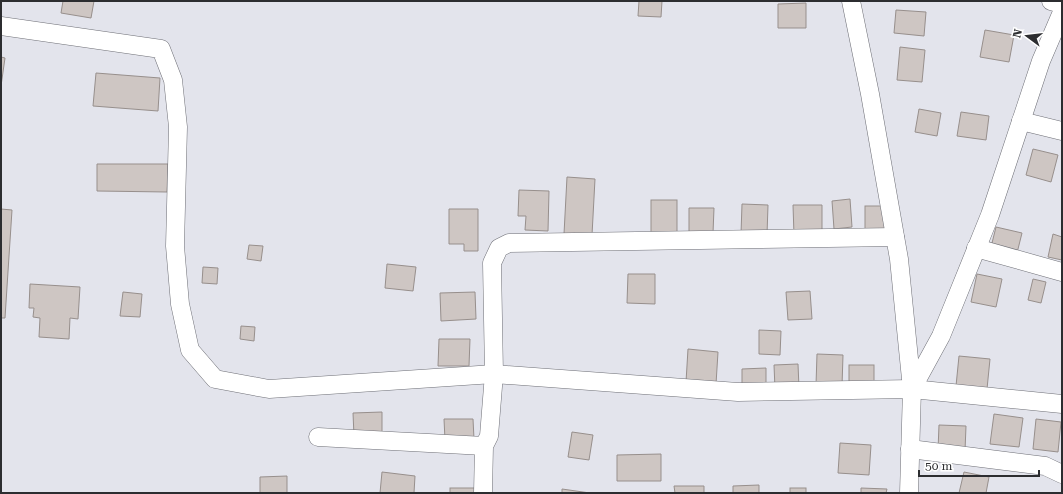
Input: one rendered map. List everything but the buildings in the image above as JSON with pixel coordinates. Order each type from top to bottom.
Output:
[{"type":"street","points":[[851,1],[870,94],[899,259],[912,389],[909,493]]},
{"type":"street","points":[[1051,1],[1062,4]]},
{"type":"street","points":[[912,389],[941,336],[990,215],[1040,61],[1062,12]]},
{"type":"street","points":[[1,26],[161,49],[173,80],[178,127],[175,246],[180,304],[190,350],[215,379],[269,389],[494,374],[738,392],[912,389],[1062,404]]},
{"type":"street","points":[[1021,120],[1062,131]]},
{"type":"street","points":[[483,493],[484,446],[489,436],[494,374],[492,263],[499,248],[509,243],[895,237]]},
{"type":"street","points":[[976,248],[1062,272]]},
{"type":"street","points":[[318,437],[484,446]]},
{"type":"street","points":[[910,449],[1045,466],[1062,474]]}]
